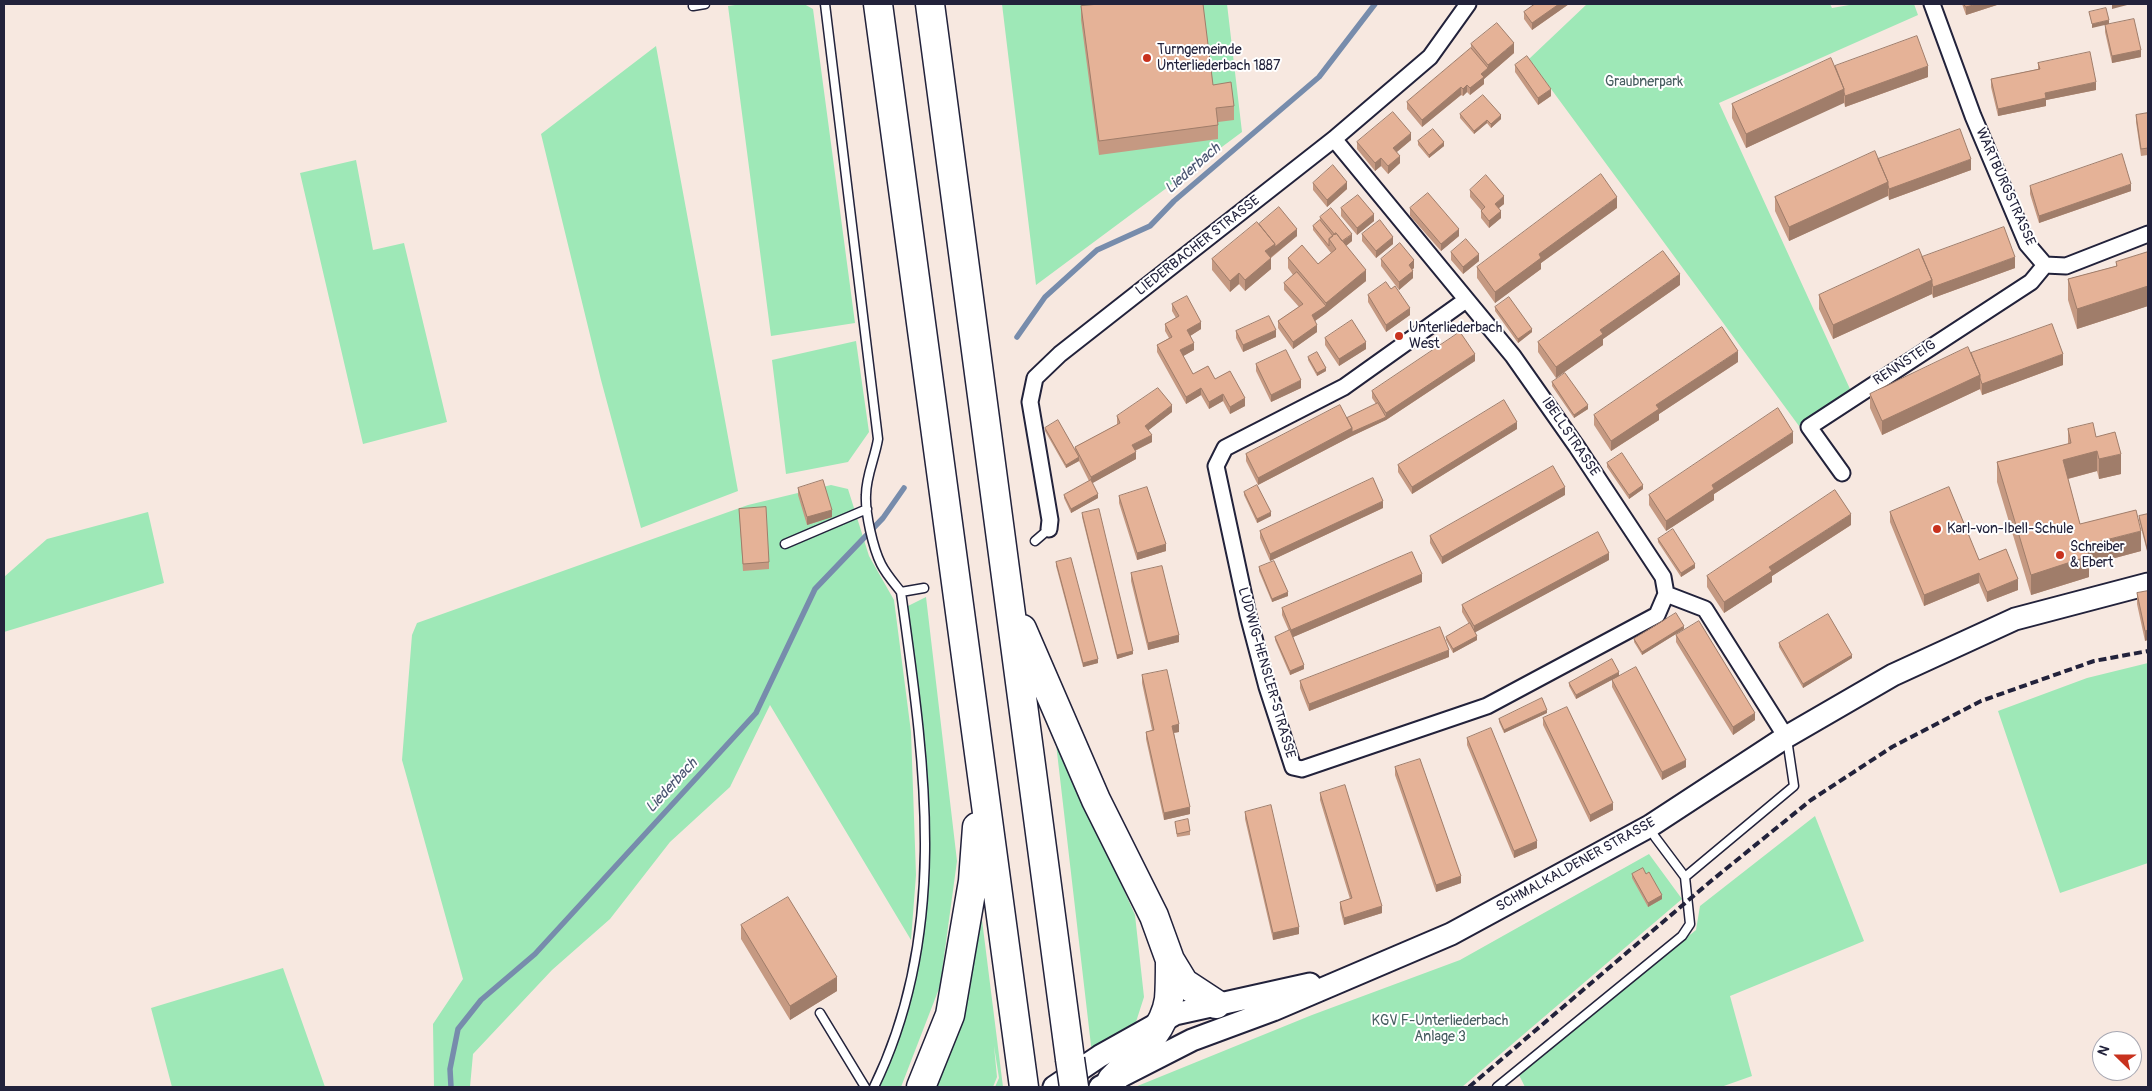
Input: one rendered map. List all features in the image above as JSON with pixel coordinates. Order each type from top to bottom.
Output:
[{"type":"highway","points":[[878,4],[1024,1087]]},
{"type":"highway","points":[[930,4],[1074,1087]]},
{"type":"highway","points":[[1009,600],[1096,800],[1154,916],[1170,960],[1184,983],[1216,1004]]},
{"type":"highway","points":[[921,1087],[950,1015],[956,986],[973,881],[981,770]]},
{"type":"highway","points":[[1106,1084],[1148,1042],[1162,1021],[1168,1000],[1170,960]]},
{"type":"main road","name":"SCHMALKALDENER STRASSE","points":[[1106,1084],[1192,1040],[1272,1010],[1451,934],[1650,826],[1786,737],[1894,675],[2015,619],[2148,584]]},
{"type":"main road","name":"SCHMALKALDENER STRASSE","points":[[1054,1087],[1100,1056],[1162,1021],[1191,1009],[1354,974]]},
{"type":"street","name":"LIEDERBACHER STRASSE","points":[[1049,529],[1050,520],[1030,402],[1035,378],[1060,354],[1334,139],[1430,57],[1468,4]]},
{"type":"street","name":"WARTBURGSTRASSE","points":[[1932,4],[1973,116],[2027,244],[2045,265]]},
{"type":"street","name":"IBELLSTRASSE","points":[[1334,139],[1513,356],[1577,447],[1663,577],[1666,594]]},
{"type":"street","points":[[2045,265],[2066,266],[2148,234]]},
{"type":"street","name":"RENNSTEIG","points":[[1842,473],[1809,427],[2031,282],[2045,265]]},
{"type":"street","name":"LUDWIG-HENSLER-STRASSE","points":[[1466,300],[1344,387],[1225,448],[1216,466],[1248,615],[1267,687],[1293,767],[1302,769],[1486,706],[1657,614],[1666,594]]},
{"type":"street","points":[[1666,594],[1705,609],[1786,737]]},
{"type":"lane","points":[[693,6],[705,4]]},
{"type":"lane","points":[[824,4],[878,438],[876,454],[868,478],[868,512],[881,563],[902,592],[920,732],[926,875],[916,962],[890,1055],[874,1087]]},
{"type":"lane","points":[[785,544],[868,512]]},
{"type":"lane","points":[[1035,542],[1049,529]]},
{"type":"lane","points":[[902,592],[924,588]]},
{"type":"lane","points":[[1685,877],[1794,786],[1786,737]]},
{"type":"lane","points":[[1497,1087],[1682,936],[1690,924],[1685,877],[1655,837],[1650,826]]},
{"type":"lane","points":[[820,1013],[865,1087]]},
{"type":"green space","points":[[742,4],[804,4],[813,9],[855,323],[771,336],[728,6]]},
{"type":"green space","points":[[1002,4],[1227,4],[1242,132],[1036,285]]},
{"type":"green space","name":"Graubnerpark","points":[[1587,4],[1830,4],[1832,8],[1855,4],[1914,4],[1918,15],[1719,103],[1850,389],[1799,426],[1529,59]]},
{"type":"green space","points":[[656,46],[738,491],[641,528],[601,380],[541,134]]},
{"type":"green space","points":[[356,160],[373,250],[404,243],[447,422],[363,444],[300,173]]},
{"type":"green space","points":[[856,341],[869,432],[848,462],[786,474],[772,360]]},
{"type":"green space","points":[[831,485],[848,489],[869,556],[894,600],[911,732],[916,875],[911,940],[770,705],[730,787],[670,842],[610,919],[552,970],[473,1054],[470,1087],[434,1087],[433,1024],[463,979],[402,760],[412,635],[417,623],[748,505]]},
{"type":"green space","points":[[148,512],[164,583],[4,632],[4,577],[47,539]]},
{"type":"green space","points":[[926,597],[957,861],[940,986],[901,1087],[874,1087],[916,962],[926,875],[906,607]]},
{"type":"green space","points":[[2148,663],[2148,863],[2060,893],[1998,711],[2087,678]]},
{"type":"green space","points":[[1055,735],[1135,915],[1144,997],[1135,1025],[1092,1054]]},
{"type":"green space","name":"KGV F-Unterliederbach Anlage 3","points":[[1815,816],[1864,941],[1730,996],[1752,1076],[1721,1087],[1525,1087],[1518,1073],[1696,930],[1700,906]]},
{"type":"green space","name":"KGV F-Unterliederbach Anlage 3","points":[[1649,854],[1682,899],[1462,1087],[1135,1087],[1312,1015],[1460,960]]},
{"type":"green space","points":[[978,920],[982,920],[1003,1087],[995,1087],[999,1078],[994,1046],[997,1077],[993,1087],[930,1087]]},
{"type":"green space","points":[[283,968],[325,1087],[172,1087],[151,1008]]},
{"type":"building","name":"Turngemeinde Unterliederbach 1887","points":[[1100,4],[1203,4],[1213,85],[1231,82],[1234,106],[1216,108],[1218,125],[1099,141],[1081,6]]},
{"type":"building","points":[[1535,4],[1559,4],[1532,23],[1524,12]]},
{"type":"building","points":[[1964,4],[1977,4],[1966,7]]},
{"type":"building","points":[[2106,8],[2109,20],[2092,24],[2089,12]]},
{"type":"building","points":[[2134,19],[2141,50],[2112,56],[2105,25]]},
{"type":"building","points":[[1497,23],[1514,43],[1488,65],[1471,44]]},
{"type":"building","points":[[1917,36],[1928,66],[1845,96],[1835,66]]},
{"type":"building","points":[[1471,48],[1488,68],[1481,74],[1484,77],[1470,88],[1467,85],[1463,89],[1461,87],[1422,120],[1407,102]]},
{"type":"building","points":[[2090,52],[2096,82],[2045,93],[2046,98],[1998,109],[1991,79],[2040,69],[2038,63]]},
{"type":"building","points":[[1527,56],[1551,89],[1538,98],[1515,65]]},
{"type":"building","points":[[1831,58],[1844,89],[1746,134],[1732,104]]},
{"type":"building","points":[[1483,95],[1501,115],[1491,124],[1487,120],[1474,131],[1460,114]]},
{"type":"building","points":[[1393,112],[1411,133],[1393,148],[1400,156],[1388,166],[1381,158],[1375,163],[1357,142]]},
{"type":"building","points":[[2148,113],[2148,148],[2141,149],[2136,115]]},
{"type":"building","points":[[1433,129],[1444,142],[1429,155],[1418,141]]},
{"type":"building","points":[[1960,129],[1971,159],[1889,189],[1878,159]]},
{"type":"building","points":[[1875,151],[1888,182],[1789,227],[1775,197]]},
{"type":"building","points":[[2122,154],[2131,184],[2039,216],[2030,186]]},
{"type":"building","points":[[1333,165],[1347,182],[1327,200],[1313,183]]},
{"type":"building","points":[[1601,174],[1617,197],[1539,254],[1541,258],[1495,292],[1477,267]]},
{"type":"building","points":[[1486,175],[1504,196],[1495,204],[1501,211],[1489,221],[1481,211],[1485,207],[1470,190]]},
{"type":"building","points":[[1428,193],[1459,229],[1441,244],[1410,208]]},
{"type":"building","points":[[1358,195],[1374,214],[1357,228],[1341,208]]},
{"type":"building","points":[[1279,207],[1297,229],[1275,247],[1275,244],[1259,224]]},
{"type":"building","points":[[1331,208],[1352,234],[1342,241],[1320,217]]},
{"type":"building","points":[[1320,220],[1333,236],[1329,239],[1329,246],[1313,226]]},
{"type":"building","points":[[1380,220],[1393,237],[1376,251],[1362,234]]},
{"type":"building","points":[[1257,222],[1275,244],[1265,251],[1271,258],[1245,280],[1239,273],[1230,281],[1212,259]]},
{"type":"building","points":[[2004,227],[2015,257],[1933,287],[1922,257]]},
{"type":"building","points":[[1336,233],[1366,270],[1326,303],[1288,258],[1302,245],[1318,264],[1336,249],[1329,239]]},
{"type":"building","points":[[1466,239],[1479,254],[1463,267],[1451,252]]},
{"type":"building","points":[[1400,243],[1414,260],[1409,265],[1413,271],[1399,282],[1381,259]]},
{"type":"building","points":[[1919,249],[1932,280],[1833,325],[1819,295]]},
{"type":"building","points":[[1663,251],[1680,274],[1600,330],[1603,334],[1556,367],[1538,342]]},
{"type":"building","points":[[2148,252],[2148,286],[2077,309],[2068,279],[2117,266],[2116,262]]},
{"type":"building","points":[[1297,272],[1326,306],[1312,315],[1317,325],[1293,342],[1278,321],[1303,304],[1284,283]]},
{"type":"building","points":[[1386,282],[1391,289],[1395,286],[1410,308],[1386,325],[1368,295]]},
{"type":"building","points":[[1187,296],[1201,322],[1187,330],[1194,343],[1180,350],[1193,374],[1208,366],[1215,379],[1230,371],[1245,398],[1230,407],[1223,394],[1209,402],[1201,388],[1186,397],[1157,345],[1172,337],[1165,324],[1179,316],[1172,304]]},
{"type":"building","points":[[1509,297],[1532,329],[1518,339],[1495,307]]},
{"type":"building","points":[[1269,316],[1276,330],[1243,345],[1236,331]]},
{"type":"building","points":[[1352,320],[1366,342],[1339,359],[1325,338]]},
{"type":"building","points":[[2052,324],[2063,354],[1982,384],[1971,353]]},
{"type":"building","points":[[1722,327],[1738,351],[1656,405],[1659,409],[1611,441],[1594,415]]},
{"type":"building","points":[[1460,332],[1475,354],[1386,413],[1372,391]]},
{"type":"building","points":[[1968,347],[1980,375],[1882,421],[1870,394]]},
{"type":"building","points":[[1286,350],[1301,380],[1271,395],[1256,364]]},
{"type":"building","points":[[1317,352],[1326,368],[1317,373],[1308,357]]},
{"type":"building","points":[[1565,373],[1588,405],[1574,415],[1552,382]]},
{"type":"building","points":[[1158,388],[1172,405],[1145,426],[1152,435],[1132,445],[1136,452],[1091,477],[1075,447],[1120,423],[1117,416]]},
{"type":"building","points":[[1504,400],[1517,422],[1412,487],[1398,465]]},
{"type":"building","points":[[1378,403],[1386,417],[1352,432],[1347,418]]},
{"type":"building","points":[[1340,405],[1352,428],[1258,478],[1246,454]]},
{"type":"building","points":[[1778,408],[1793,432],[1712,485],[1714,489],[1666,521],[1649,495]]},
{"type":"building","points":[[1058,420],[1079,457],[1066,465],[1045,428]]},
{"type":"building","points":[[2093,423],[2096,437],[2115,432],[2121,454],[2099,459],[2097,451],[2063,460],[2080,524],[2136,510],[2141,531],[2086,545],[2089,556],[2031,575],[1997,462],[2071,443],[2068,429]]},
{"type":"building","points":[[1622,453],[1643,485],[1629,495],[1607,463]]},
{"type":"building","points":[[1553,466],[1565,487],[1442,557],[1430,536]]},
{"type":"building","points":[[1373,478],[1383,501],[1270,554],[1260,531]]},
{"type":"building","points":[[823,480],[832,510],[807,517],[798,488]]},
{"type":"building","points":[[1091,480],[1098,494],[1071,509],[1064,495]]},
{"type":"building","points":[[1257,485],[1271,512],[1257,519],[1244,492]]},
{"type":"building","points":[[1147,487],[1166,544],[1137,553],[1119,496]]},
{"type":"building","points":[[1949,487],[1979,560],[2006,549],[2018,579],[1987,592],[1979,573],[1924,595],[1890,512]]},
{"type":"building","points":[[1835,490],[1851,514],[1769,567],[1772,571],[1724,602],[1707,576]]},
{"type":"building","points":[[766,507],[769,562],[743,564],[739,509]]},
{"type":"building","points":[[1099,509],[1133,651],[1117,655],[1082,513]]},
{"type":"building","points":[[2148,514],[2148,552],[2139,516]]},
{"type":"building","points":[[1673,529],[1695,564],[1681,573],[1658,539]]},
{"type":"building","points":[[1598,532],[1609,553],[1474,626],[1462,605]]},
{"type":"building","points":[[1412,552],[1422,574],[1291,630],[1282,608]]},
{"type":"building","points":[[1071,558],[1098,659],[1083,663],[1056,562]]},
{"type":"building","points":[[1274,561],[1288,592],[1272,599],[1259,567]]},
{"type":"building","points":[[1162,566],[1179,635],[1148,643],[1131,573]]},
{"type":"building","points":[[2148,591],[2148,630],[2145,631],[2137,593]]},
{"type":"building","points":[[1676,613],[1684,626],[1642,652],[1634,639]]},
{"type":"building","points":[[1828,614],[1852,655],[1803,684],[1779,643]]},
{"type":"building","points":[[1699,621],[1755,713],[1733,727],[1676,635]]},
{"type":"building","points":[[1470,623],[1477,636],[1453,649],[1446,637]]},
{"type":"building","points":[[1440,627],[1449,650],[1309,704],[1300,681]]},
{"type":"building","points":[[1290,630],[1304,665],[1290,671],[1275,637]]},
{"type":"building","points":[[1612,659],[1619,672],[1576,695],[1569,683]]},
{"type":"building","points":[[1636,667],[1686,760],[1662,772],[1612,680]]},
{"type":"building","points":[[1167,670],[1179,724],[1172,726],[1190,807],[1164,813],[1146,732],[1154,730],[1142,675]]},
{"type":"building","points":[[1542,698],[1547,710],[1504,730],[1499,719]]},
{"type":"building","points":[[1567,707],[1613,803],[1590,815],[1543,718]]},
{"type":"building","points":[[1491,728],[1537,841],[1514,851],[1467,738]]},
{"type":"building","points":[[1420,759],[1461,876],[1436,885],[1395,767]]},
{"type":"building","points":[[1345,785],[1382,906],[1344,918],[1340,902],[1352,898],[1320,793]]},
{"type":"building","points":[[1271,805],[1299,927],[1273,933],[1245,812]]},
{"type":"building","points":[[1188,819],[1190,831],[1177,834],[1175,822]]},
{"type":"building","points":[[1643,868],[1646,874],[1649,872],[1662,895],[1648,903],[1632,874]]},
{"type":"building","points":[[788,897],[837,977],[790,1006],[741,925]]},
{"type":"waterway","name":"Liederbach","points":[[1017,337],[1045,297],[1097,250],[1150,226],[1174,201],[1319,77],[1375,4]]},
{"type":"waterway","name":"Liederbach","points":[[451,1087],[450,1069],[458,1029],[481,1000],[535,954],[756,713],[815,589],[883,518],[904,488]]},
{"type":"railway","points":[[1469,1087],[1711,881],[1811,800],[1892,747],[1981,701],[2094,661],[2148,651]]},
{"type":"place","name":"Turngemeinde Unterliederbach 1887","points":[[1147,58]]},
{"type":"place","name":"Unterliederbach West","points":[[1399,336]]},
{"type":"place","name":"Karl-von-Ibell-Schule","points":[[1937,529]]},
{"type":"place","name":"Schreiber & Ebert","points":[[2060,555]]}]
